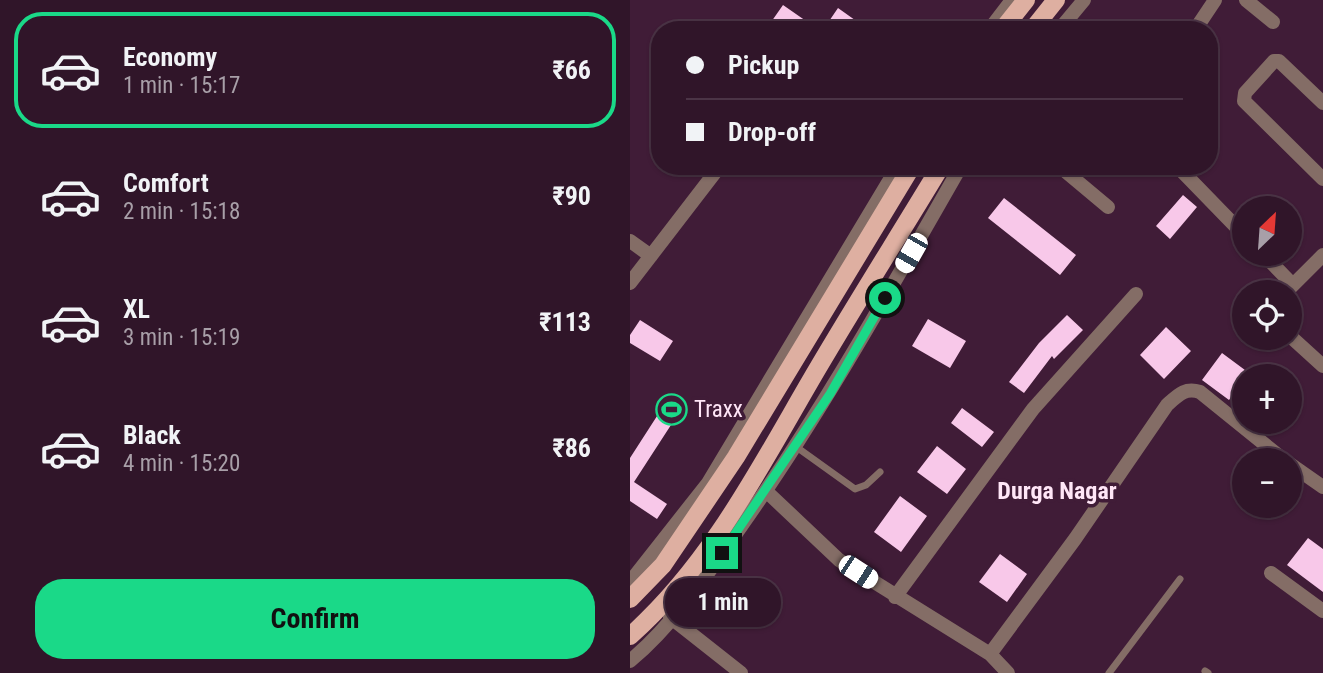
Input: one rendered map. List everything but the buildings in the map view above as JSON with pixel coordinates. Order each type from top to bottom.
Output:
[{"type":"main road","points":[[1009,21],[1026,0]]},
{"type":"main road","points":[[1039,21],[1056,0]]},
{"type":"main road","points":[[632,589],[663,565],[736,457],[907,175]]},
{"type":"main road","points":[[630,636],[658,611],[705,552],[746,492],[937,175]]},
{"type":"street","points":[[996,21],[1012,0]]},
{"type":"street","points":[[1066,21],[1084,0]]},
{"type":"street","points":[[1201,21],[1216,0]]},
{"type":"street","points":[[1246,0],[1273,22]]},
{"type":"street","points":[[1323,103],[1279,61],[1274,61],[1245,93],[1244,102],[1323,179]]},
{"type":"street","points":[[630,283],[713,175]]},
{"type":"street","points":[[632,589],[708,484],[893,175]]},
{"type":"street","points":[[630,660],[714,564],[766,491],[830,394],[956,175]]},
{"type":"street","points":[[1070,175],[1108,207]]},
{"type":"street","points":[[1186,175],[1232,223]]},
{"type":"street","points":[[630,241],[651,256]]},
{"type":"street","points":[[1298,280],[1323,255]]},
{"type":"street","points":[[895,597],[1033,409],[1136,294]]},
{"type":"street","points":[[1302,347],[1323,366]]},
{"type":"street","points":[[990,654],[1076,539],[1167,405],[1180,393],[1190,389],[1200,392],[1269,448]]},
{"type":"street","points":[[1302,472],[1323,487]]},
{"type":"street","points":[[766,491],[838,560],[990,654],[1007,673]]},
{"type":"street","points":[[1271,573],[1323,611]]},
{"type":"street","points":[[670,617],[741,673]]},
{"type":"lane","points":[[795,446],[855,489],[866,485],[880,472]]},
{"type":"lane","points":[[1109,673],[1180,579]]},
{"type":"place","name":"Traxx","points":[[671,409]]},
{"type":"district","name":"Durga Nagar","points":[[1057,491]]},
{"type":"route","points":[[722,553],[830,394],[885,298]]}]
